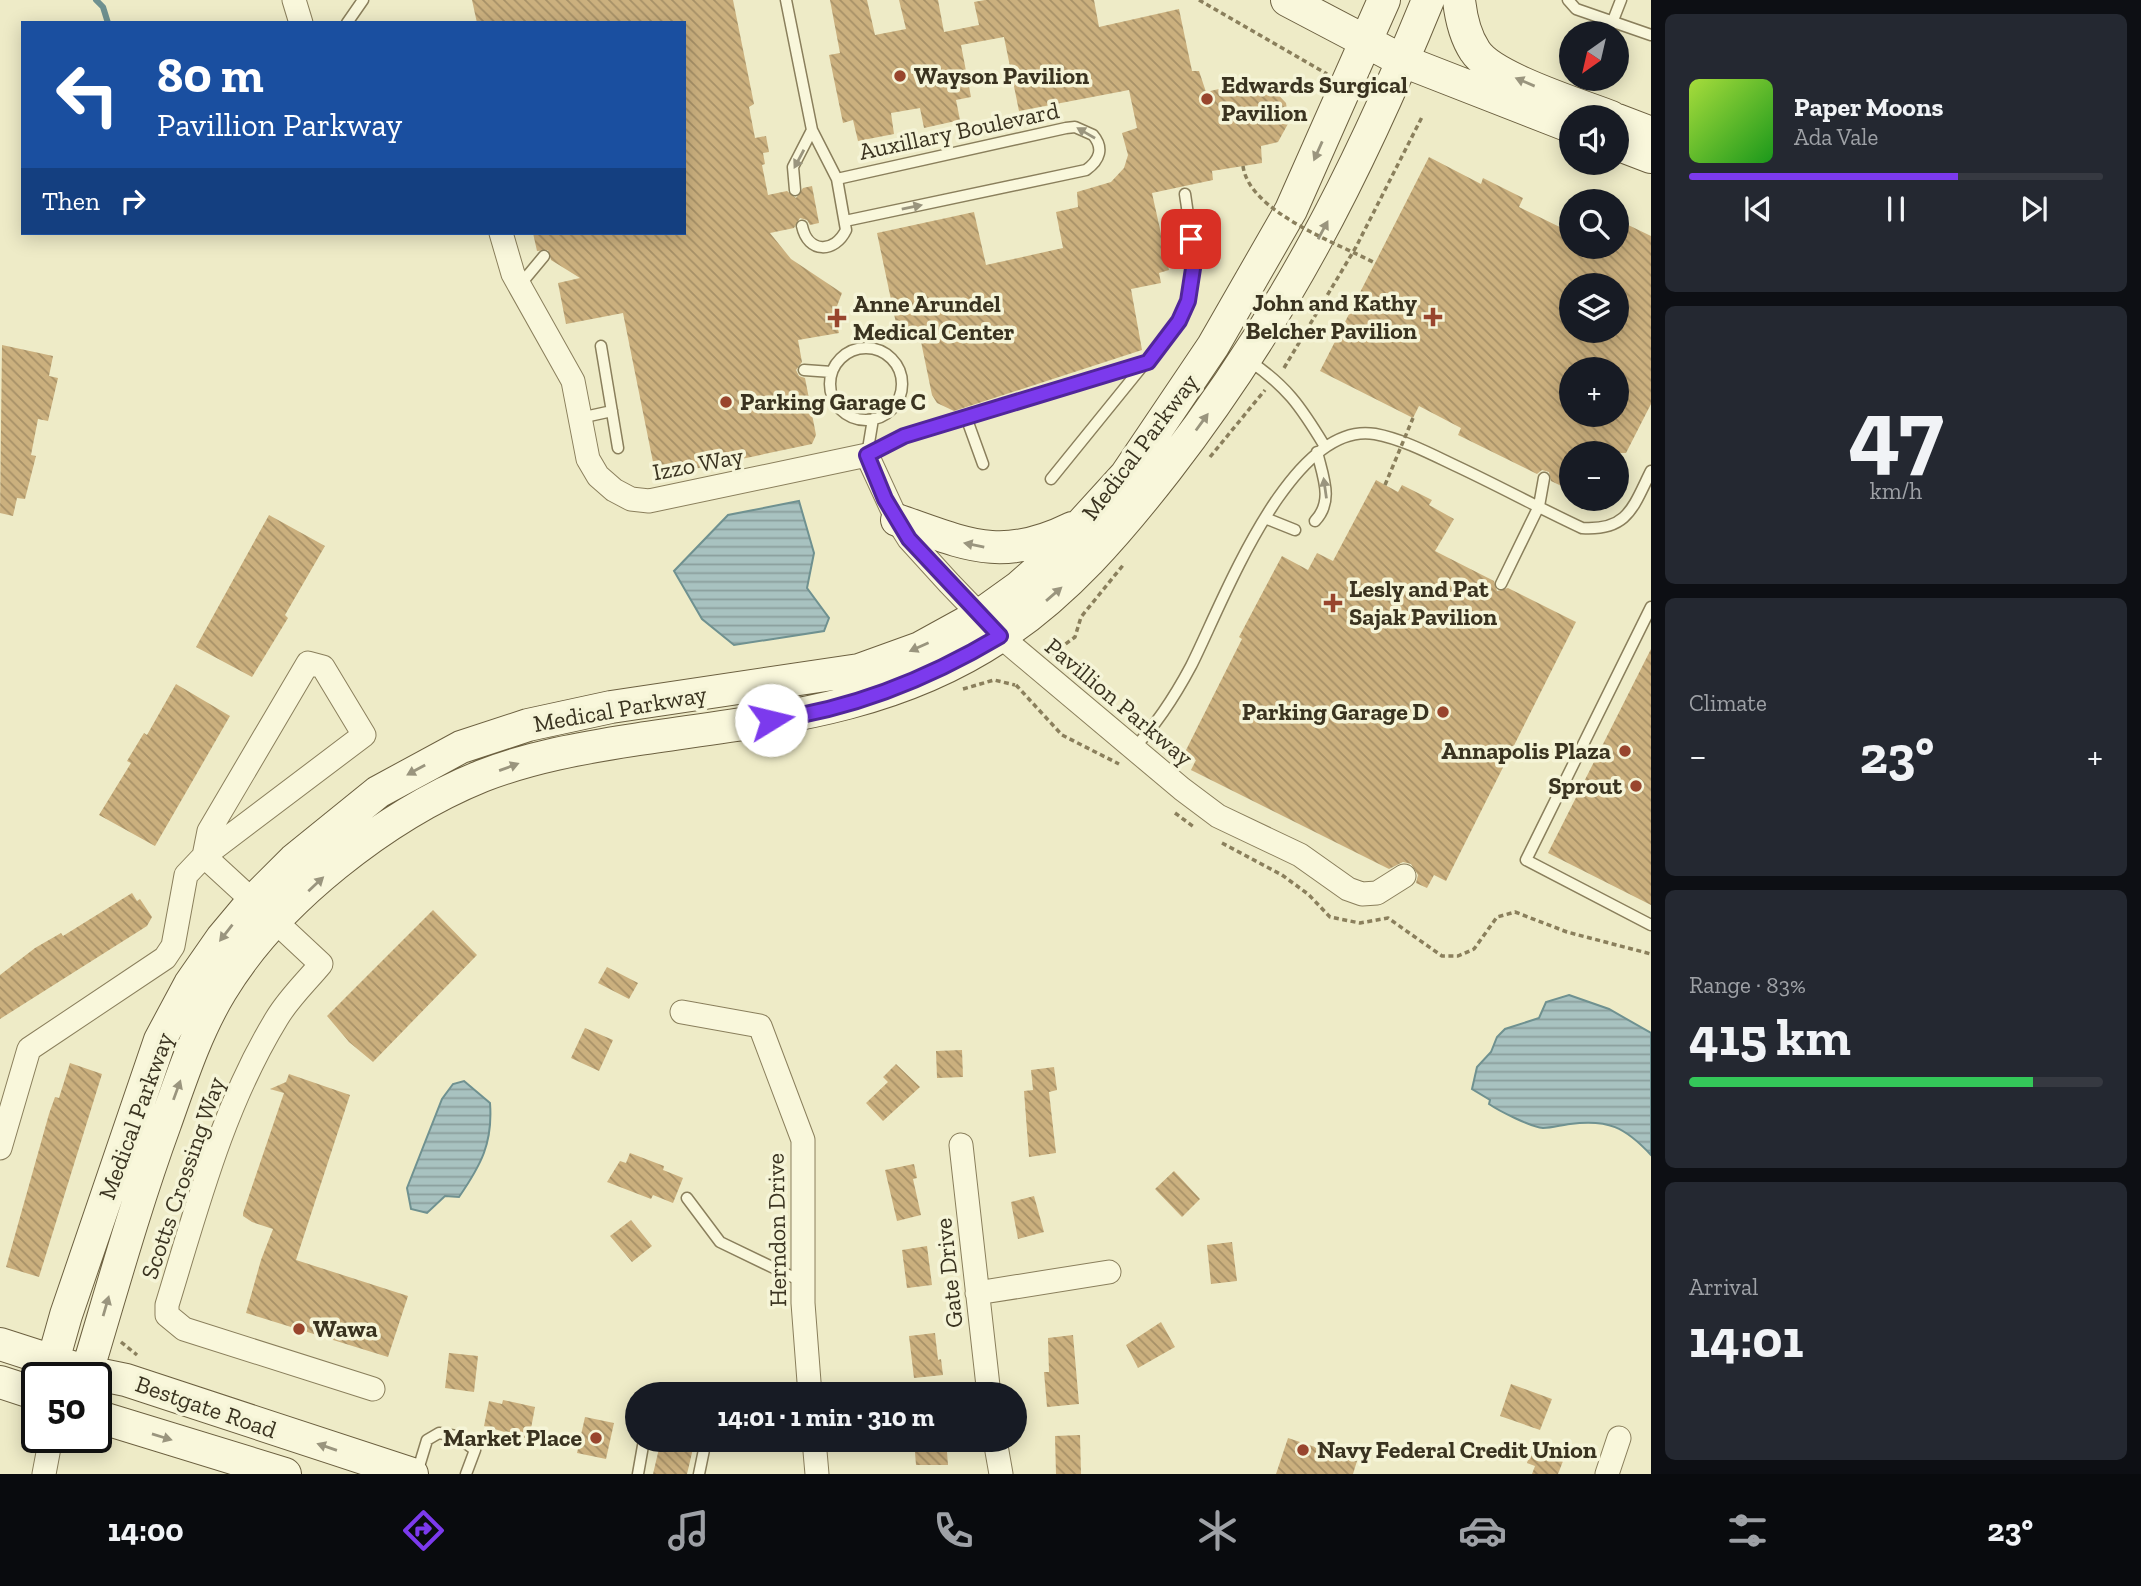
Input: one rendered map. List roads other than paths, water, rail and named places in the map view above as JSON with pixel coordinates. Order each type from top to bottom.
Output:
[{"type":"main road","points":[[1287,0],[1366,44],[1403,61],[1559,122]]},
{"type":"main road","name":"Medical Parkway","points":[[88,1362],[140,1192],[185,1066],[222,989],[251,947],[344,859],[382,831],[479,777],[518,763],[583,747],[795,717],[854,704],[957,662],[1126,475],[1176,404],[1250,285],[1291,210],[1384,0]]},
{"type":"main road","name":"Medical Parkway","points":[[56,1362],[160,1040],[190,984],[253,901],[294,860],[377,792],[461,747],[528,725],[611,707],[859,670],[990,626],[1051,597],[1122,526],[1248,359],[1327,223],[1403,61],[1428,0]]},
{"type":"main road","points":[[1459,0],[1461,20],[1476,53],[1493,68],[1582,105]]},
{"type":"main road","points":[[1629,125],[1651,133]]},
{"type":"main road","points":[[1629,149],[1651,158]]},
{"type":"main road","points":[[897,520],[951,540],[994,549],[1033,545],[1086,521]]},
{"type":"main road","name":"Bestgate Road","points":[[0,1343],[39,1362]]},
{"type":"main road","name":"Bestgate Road","points":[[112,1378],[126,1380],[414,1474]]},
{"type":"main road","points":[[0,1382],[21,1389]]},
{"type":"main road","name":"Bestgate Road","points":[[112,1421],[285,1474]]},
{"type":"street","points":[[294,0],[300,21]]},
{"type":"street","name":"Izzo Way","points":[[502,235],[519,286],[573,381],[588,459],[598,476],[614,490],[631,499],[649,501],[867,455]]},
{"type":"street","name":"Pavillion Parkway","points":[[867,455],[897,520],[909,539],[990,626],[1218,816],[1308,860],[1348,888],[1362,894],[1377,893],[1404,876]]},
{"type":"street","points":[[0,1148],[29,1049],[166,958],[173,946],[186,875],[204,856],[364,735],[323,667],[308,663],[209,831],[204,856]]},
{"type":"street","points":[[204,856],[253,901]]},
{"type":"street","name":"Scotts Crossing Way","points":[[276,922],[321,964],[279,1015],[240,1085],[204,1183],[167,1305],[167,1315],[184,1329],[373,1389]]},
{"type":"street","name":"Herndon Drive","points":[[682,1012],[760,1026],[803,1140],[803,1282],[809,1382]]},
{"type":"street","name":"Gate Drive","points":[[961,1145],[987,1382]]},
{"type":"street","points":[[977,1293],[1109,1272]]},
{"type":"street","points":[[1607,1474],[1619,1438]]},
{"type":"street","points":[[815,1452],[817,1474]]},
{"type":"street","points":[[997,1452],[1001,1474]]},
{"type":"street","points":[[44,1474],[48,1453]]},
{"type":"lane","points":[[348,21],[363,0]]},
{"type":"lane","points":[[786,0],[812,130],[837,179],[845,221],[842,237],[827,249],[819,248],[809,241],[803,226]]},
{"type":"lane","points":[[1568,0],[1576,9],[1607,21]]},
{"type":"lane","points":[[1613,21],[1621,0]]},
{"type":"lane","points":[[1629,28],[1651,35]]},
{"type":"lane","name":"Auxillary Boulevard","points":[[837,179],[1075,127],[1093,135],[1100,150],[1093,165],[1074,173],[845,221]]},
{"type":"lane","points":[[795,190],[793,167],[812,130]]},
{"type":"lane","points":[[1051,479],[1179,321],[1192,280],[1194,262],[1185,194]]},
{"type":"lane","points":[[519,286],[544,256]]},
{"type":"lane","points":[[601,346],[618,448]]},
{"type":"lane","points":[[858,349],[879,350],[895,362],[902,383],[892,409],[873,419],[852,417],[836,404],[830,384],[832,372],[840,358],[858,349]]},
{"type":"lane","points":[[1248,359],[1276,378],[1294,397],[1321,449],[1326,501],[1323,513],[1315,522]]},
{"type":"lane","points":[[867,455],[904,436],[1148,362]]},
{"type":"lane","points":[[804,370],[832,372]]},
{"type":"lane","points":[[580,418],[612,411]]},
{"type":"lane","points":[[966,417],[983,464]]},
{"type":"lane","points":[[867,455],[873,419]]},
{"type":"lane","points":[[1134,748],[1149,733],[1173,697],[1265,518],[1296,472],[1321,449],[1362,433],[1377,435],[1421,450],[1582,528],[1601,529],[1617,524],[1630,513],[1651,471]]},
{"type":"lane","points":[[1500,584],[1539,506],[1544,478]]},
{"type":"lane","points":[[1265,518],[1295,530]]},
{"type":"lane","points":[[1651,607],[1526,860],[1651,925]]},
{"type":"lane","points":[[687,1198],[720,1242],[803,1282]]},
{"type":"lane","points":[[414,1474],[427,1440],[439,1433],[456,1436],[475,1450],[466,1474]]},
{"type":"lane","points":[[638,1474],[643,1452]]},
{"type":"lane","points":[[698,1474],[703,1452]]},
{"type":"water","points":[[799,501],[814,553],[807,588],[829,618],[824,631],[734,645],[702,619],[674,571],[728,515]]},
{"type":"water","points":[[1569,995],[1609,1009],[1651,1033],[1651,1155],[1633,1138],[1615,1127],[1583,1123],[1538,1127],[1494,1107],[1489,1104],[1490,1100],[1472,1089],[1477,1067],[1491,1052],[1497,1037],[1505,1029],[1539,1018],[1546,1002]]},
{"type":"water","points":[[464,1081],[490,1103],[490,1130],[484,1153],[459,1197],[445,1196],[427,1213],[411,1209],[407,1188],[442,1099],[453,1084]]},
{"type":"waterway","points":[[96,0],[103,7],[107,21]]},
{"type":"place","name":"Wayson Pavilion","points":[[900,76]]},
{"type":"place","name":"Edwards Surgical Pavilion","points":[[1207,99]]},
{"type":"place","name":"John and Kathy Belcher Pavilion","points":[[1433,317]]},
{"type":"place","name":"Anne Arundel Medical Center","points":[[837,318]]},
{"type":"place","name":"Parking Garage C","points":[[726,402]]},
{"type":"place","name":"Lesly and Pat Sajak Pavilion","points":[[1333,603]]},
{"type":"place","name":"Parking Garage D","points":[[1443,712]]},
{"type":"place","name":"Annapolis Plaza","points":[[1625,751]]},
{"type":"place","name":"Sprout","points":[[1636,786]]},
{"type":"place","name":"Wawa","points":[[299,1329]]},
{"type":"place","name":"Market Place","points":[[596,1438]]},
{"type":"place","name":"Navy Federal Credit Union","points":[[1303,1450]]}]
